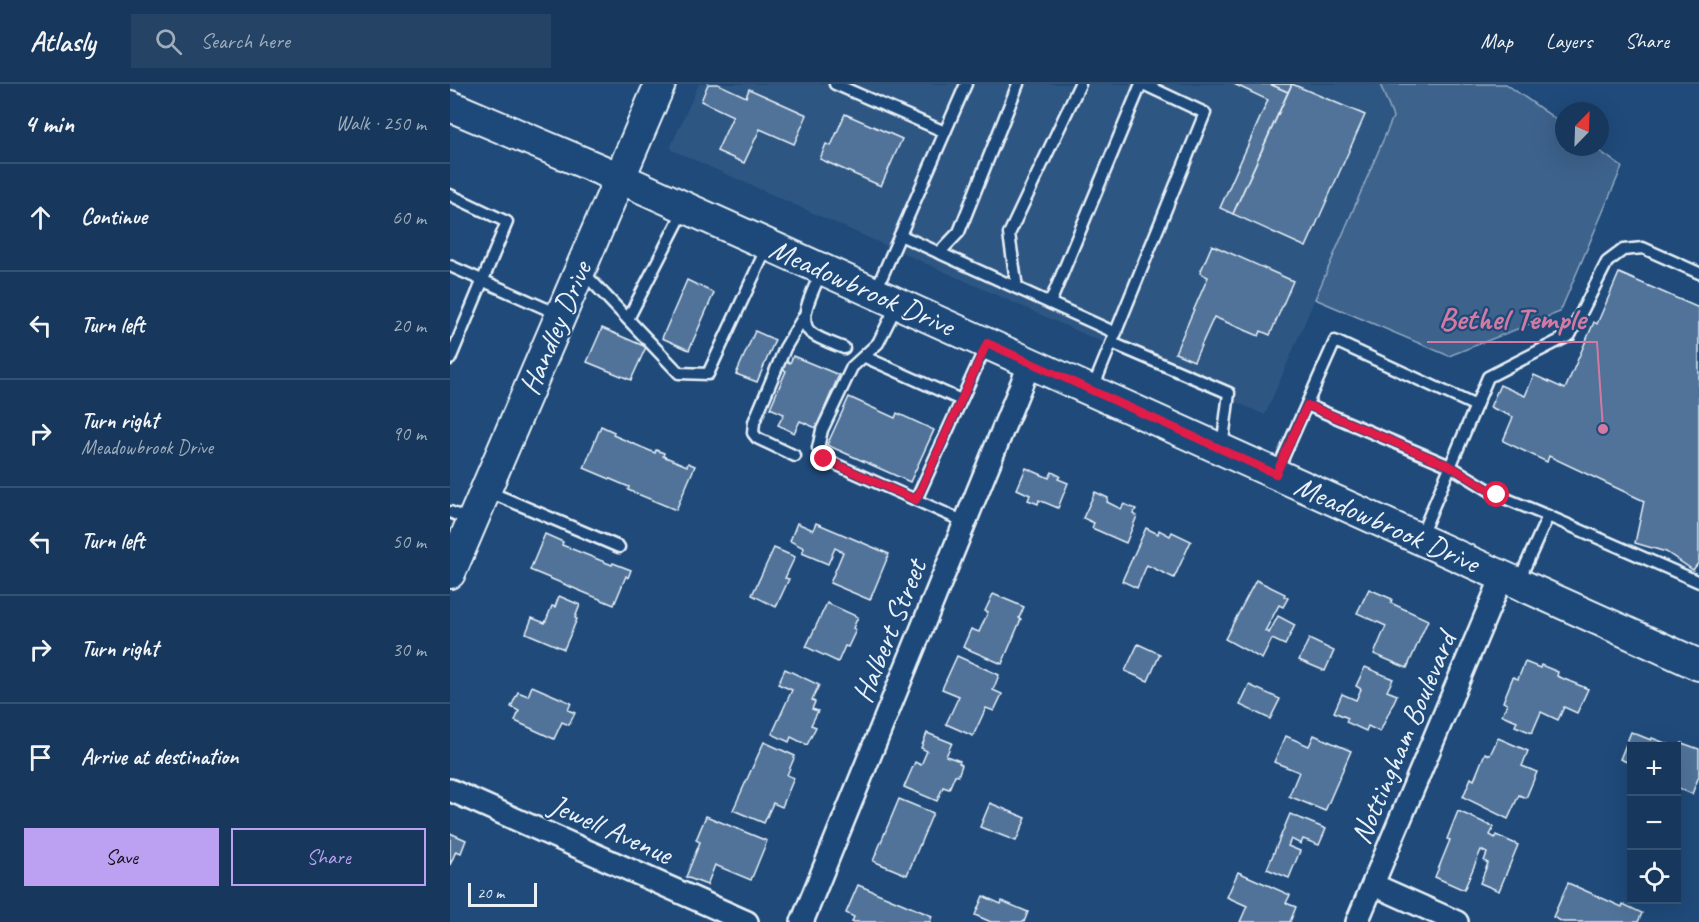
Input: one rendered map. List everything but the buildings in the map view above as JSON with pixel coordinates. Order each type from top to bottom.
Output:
[{"type":"main road","name":"Handley Drive","points":[[450,573],[461,517],[485,490],[660,84]]},
{"type":"main road","name":"Meadowbrook Drive","points":[[450,106],[685,207],[1699,665]]},
{"type":"street","name":"Halbert Street","points":[[802,922],[1030,363]]},
{"type":"street","name":"Nottingham Boulevard","points":[[1358,922],[1510,580]]},
{"type":"street","name":"Jewell Avenue","points":[[450,790],[747,922]]},
{"type":"street","points":[[1374,885],[1457,922]]},
{"type":"lane","points":[[835,84],[945,132]]},
{"type":"lane","points":[[965,522],[824,459],[818,448],[822,430],[852,367],[878,344],[900,235],[966,84]]},
{"type":"lane","points":[[939,253],[960,232],[1018,84]]},
{"type":"lane","points":[[1017,288],[1009,234],[1080,84]]},
{"type":"lane","points":[[1050,303],[1142,84],[1205,113],[1092,391]]},
{"type":"lane","points":[[450,195],[507,222],[450,359]]},
{"type":"lane","points":[[628,319],[685,207]]},
{"type":"lane","points":[[900,235],[1050,303],[1114,338],[1229,393],[1222,450]]},
{"type":"lane","points":[[581,270],[679,374],[708,374],[768,245]]},
{"type":"lane","points":[[1419,539],[1488,377],[1570,334],[1607,262],[1623,250],[1643,248],[1699,273]]},
{"type":"lane","points":[[450,266],[561,315]]},
{"type":"lane","points":[[795,456],[757,438],[753,433],[754,422],[785,348],[804,316],[822,270]]},
{"type":"lane","points":[[804,316],[811,332],[844,348]]},
{"type":"lane","points":[[1276,474],[1335,341],[1476,406]]},
{"type":"lane","points":[[916,500],[987,343]]},
{"type":"lane","points":[[865,357],[961,400]]},
{"type":"lane","points":[[1307,405],[1450,466],[1497,495],[1699,582]]},
{"type":"lane","points":[[485,490],[619,547]]},
{"type":"lane","points":[[1510,580],[1548,516]]},
{"type":"shaded area","points":[[699,84],[1380,84],[1393,117],[1265,415],[672,150],[671,146]]},
{"type":"shaded area","points":[[1380,84],[1506,84],[1555,119],[1555,156],[1607,156],[1622,167],[1560,312],[1449,356],[1315,299],[1393,117]]},
{"type":"place","name":"Bethel Temple","points":[[1603,429]]},
{"type":"route","points":[[824,459],[916,500],[987,343],[1276,474],[1307,405],[1450,466],[1497,495]]}]
